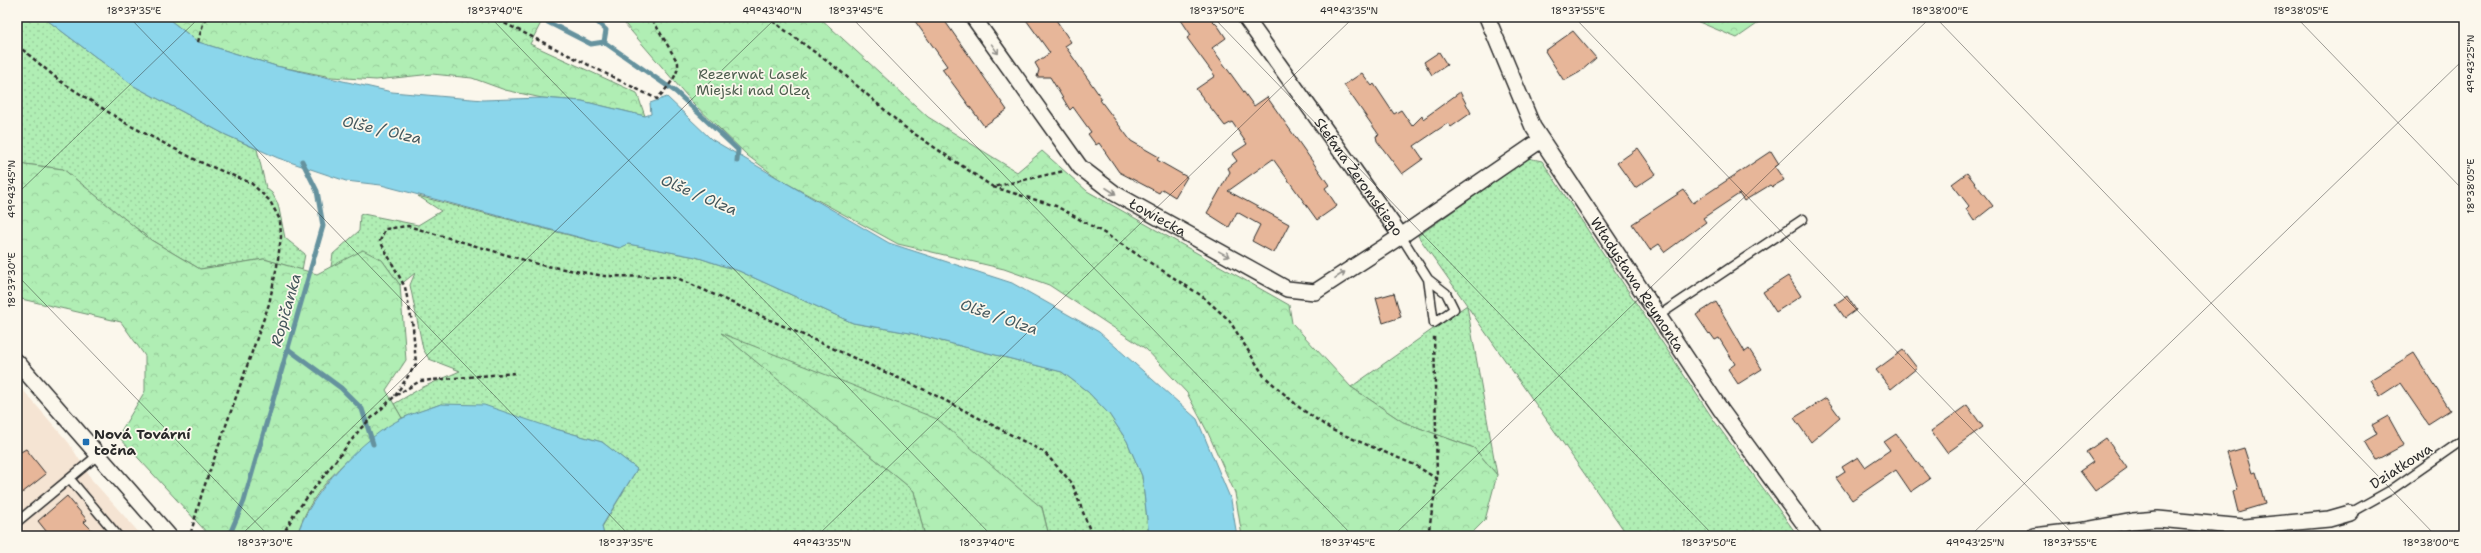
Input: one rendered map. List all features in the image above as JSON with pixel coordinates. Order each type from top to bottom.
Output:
[{"type":"street","name":"Łowiecka","points":[[973,17],[1080,167],[1114,193],[1287,289],[1315,292],[1401,236]]},
{"type":"street","name":"Stefana Żeromskiego","points":[[1245,17],[1401,236],[1541,140]]},
{"type":"street","name":"Władysława Reymonta","points":[[1487,17],[1533,127],[1541,140],[1722,410],[1816,535]]},
{"type":"street","points":[[17,362],[169,536]]},
{"type":"street","points":[[2034,536],[2085,530],[2133,521],[2158,519],[2244,527],[2329,519],[2350,513]]},
{"type":"lane","points":[[1658,316],[1803,219]]},
{"type":"lane","points":[[1401,236],[1428,280],[1446,293],[1454,308],[1434,323],[1428,280]]},
{"type":"lane","name":"Działkowa","points":[[2350,513],[2391,490],[2464,439]]},
{"type":"lane","points":[[17,522],[98,455]]},
{"type":"lane","points":[[70,479],[118,536]]},
{"type":"path","points":[[198,42],[203,24],[207,17]]},
{"type":"path","points":[[492,17],[571,58],[598,68],[657,99],[674,77],[678,69],[678,63],[651,17]]},
{"type":"path","points":[[767,17],[839,70],[903,126],[993,188],[1056,206],[1104,233],[1202,296],[1229,320],[1264,376],[1300,408],[1332,430],[1415,464],[1437,479]]},
{"type":"path","points":[[17,45],[60,82],[127,124],[200,162],[252,183],[270,201],[280,220],[281,237],[269,304],[202,493],[190,536]]},
{"type":"path","points":[[993,188],[1080,167]]},
{"type":"path","points":[[395,396],[416,364],[414,327],[405,287],[380,241],[385,229],[408,226],[540,265],[604,276],[675,277],[927,391],[1044,452],[1072,483],[1092,536]]},
{"type":"path","points":[[1428,536],[1437,479],[1434,323]]},
{"type":"path","points":[[282,536],[295,513],[361,428],[395,396],[420,381],[516,374]]},
{"type":"shaded area","points":[[17,383],[69,443],[92,480],[142,536],[17,536]]},
{"type":"green space","points":[[17,17],[43,17],[134,86],[226,135],[257,149],[266,188],[272,193],[278,204],[285,238],[305,254],[302,270],[264,259],[200,269],[151,240],[63,169],[17,163],[17,75],[20,72],[17,69]]},
{"type":"green space","points":[[166,17],[544,17],[530,44],[637,93],[645,116],[582,101],[542,98],[505,90],[472,78],[432,74],[376,80],[331,77],[276,66],[198,42]]},
{"type":"green space","name":"Rezerwat Lasek Miejski nad Olzą","points":[[619,17],[819,17],[928,117],[1017,172],[1042,151],[1087,191],[1289,305],[1292,323],[1351,387],[1403,422],[1474,448],[1497,475],[1485,520],[1469,536],[1242,536],[1235,493],[1208,433],[1187,393],[1146,349],[1049,285],[1004,269],[898,244],[779,179],[748,156],[693,103]]},
{"type":"green space","points":[[1687,17],[1767,17],[1737,38]]},
{"type":"green space","points":[[1528,158],[1542,161],[1715,422],[1798,536],[1628,536],[1467,306],[1497,475],[1474,448],[1403,422],[1351,387],[1467,305],[1418,236]]},
{"type":"green space","points":[[17,163],[63,169],[151,240],[200,269],[264,259],[317,274],[363,250],[382,260],[400,285],[406,360],[386,390],[402,418],[370,441],[339,468],[313,500],[297,536],[210,536],[118,436],[145,391],[145,356],[121,322],[17,298]]},
{"type":"green space","points":[[418,196],[619,248],[628,244],[696,257],[739,271],[853,323],[910,333],[1062,372],[1088,392],[1109,414],[1127,441],[1142,476],[1149,536],[1049,536],[1042,507],[723,334],[914,491],[925,536],[604,536],[602,527],[637,469],[602,442],[552,428],[441,404],[402,418],[394,404],[421,388],[460,371],[429,359],[423,349],[410,285],[415,273],[400,285],[382,260],[331,267],[333,254],[359,231],[360,215],[363,214],[418,225],[441,211]]},
{"type":"green space","points":[[721,333],[937,419],[1042,508],[1049,536],[925,536],[914,491]]},
{"type":"water","name":"Olše / Olza","points":[[43,17],[166,17],[198,42],[276,66],[392,92],[483,100],[542,98],[582,101],[645,116],[651,114],[650,103],[667,97],[711,139],[889,243],[1012,283],[1099,332],[1197,419],[1231,500],[1237,536],[1149,536],[1142,476],[1127,441],[1109,414],[1088,392],[1062,372],[910,333],[853,323],[739,271],[696,257],[628,244],[620,248],[381,185],[346,181],[278,158],[226,135],[134,86]]},
{"type":"water","points":[[441,404],[484,405],[552,428],[602,442],[637,469],[602,526],[604,536],[297,536],[303,520],[325,485],[356,452],[388,426],[408,416]]},
{"type":"building","points":[[912,17],[942,17],[1007,110],[984,126],[942,69],[947,66]]},
{"type":"building","points":[[1024,17],[1054,17],[1071,42],[1065,46],[1102,99],[1100,100],[1131,141],[1159,157],[1157,160],[1187,177],[1175,197],[1162,189],[1159,193],[1119,172],[1099,143],[1096,145],[1088,134],[1091,132],[1073,107],[1070,110],[1050,77],[1037,77],[1039,70],[1035,63],[1050,53]]},
{"type":"building","points":[[1179,17],[1209,17],[1218,26],[1226,38],[1212,48],[1254,106],[1267,97],[1329,185],[1325,188],[1337,206],[1317,220],[1273,159],[1228,191],[1289,224],[1274,253],[1252,241],[1260,225],[1237,212],[1229,227],[1207,213],[1230,172],[1228,168],[1237,161],[1232,154],[1247,144],[1232,122],[1225,126],[1196,89],[1215,76],[1187,38],[1191,35]]},
{"type":"building","points":[[1573,31],[1596,58],[1580,72],[1564,81],[1545,51]]},
{"type":"building","points":[[1439,52],[1447,65],[1432,75],[1424,62]]},
{"type":"building","points":[[1362,73],[1372,86],[1374,84],[1394,114],[1401,110],[1412,126],[1422,116],[1423,119],[1460,92],[1471,113],[1451,127],[1448,123],[1414,146],[1423,159],[1402,174],[1377,141],[1376,136],[1379,135],[1344,85]]},
{"type":"building","points":[[1638,148],[1656,174],[1635,188],[1617,163]]},
{"type":"building","points":[[1771,151],[1779,164],[1775,167],[1784,180],[1772,187],[1770,185],[1744,201],[1739,194],[1703,218],[1706,222],[1665,252],[1659,244],[1650,250],[1632,224],[1684,190],[1693,203]]},
{"type":"building","points":[[1967,173],[1993,206],[1974,221],[1966,209],[1969,206],[1952,184]]},
{"type":"building","points":[[1788,276],[1801,296],[1776,312],[1763,292]]},
{"type":"building","points":[[1394,293],[1401,317],[1383,323],[1376,298]]},
{"type":"building","points":[[1847,296],[1856,310],[1845,318],[1835,304]]},
{"type":"building","points":[[1716,302],[1745,352],[1749,349],[1762,369],[1738,384],[1728,369],[1735,364],[1719,338],[1715,340],[1710,333],[1709,334],[1696,315]]},
{"type":"building","points":[[1903,350],[1917,368],[1891,389],[1876,370]]},
{"type":"building","points":[[2414,353],[2450,410],[2428,424],[2400,383],[2380,396],[2370,380]]},
{"type":"building","points":[[1826,398],[1840,417],[1811,442],[1794,418]]},
{"type":"building","points":[[1967,405],[1983,427],[1947,453],[1931,431]]},
{"type":"building","points":[[2388,416],[2404,445],[2376,460],[2365,441],[2377,434],[2372,425]]},
{"type":"building","points":[[1896,434],[1930,479],[1911,492],[1896,470],[1852,500],[1836,478],[1845,472],[1842,467],[1858,457],[1865,467],[1890,450],[1884,442]]},
{"type":"building","points":[[2106,438],[2127,468],[2095,491],[2080,471],[2093,462],[2086,452]]},
{"type":"building","points":[[2244,448],[2252,473],[2256,472],[2265,504],[2238,512],[2233,492],[2238,490],[2227,453]]},
{"type":"building","points":[[26,449],[46,474],[17,497],[17,454]]},
{"type":"building","points":[[67,496],[87,520],[84,522],[98,536],[50,536],[38,521]]},
{"type":"waterway","points":[[538,17],[591,44],[604,42],[676,92],[738,150],[737,161]]},
{"type":"waterway","points":[[592,17],[606,30],[604,42]]},
{"type":"waterway","name":"Ropičanka","points":[[229,536],[244,501],[323,226],[317,191],[302,161]]},
{"type":"waterway","points":[[288,349],[341,388],[362,409],[373,444]]},
{"type":"place","name":"Nová Tovární točna","points":[[86,442]]}]
